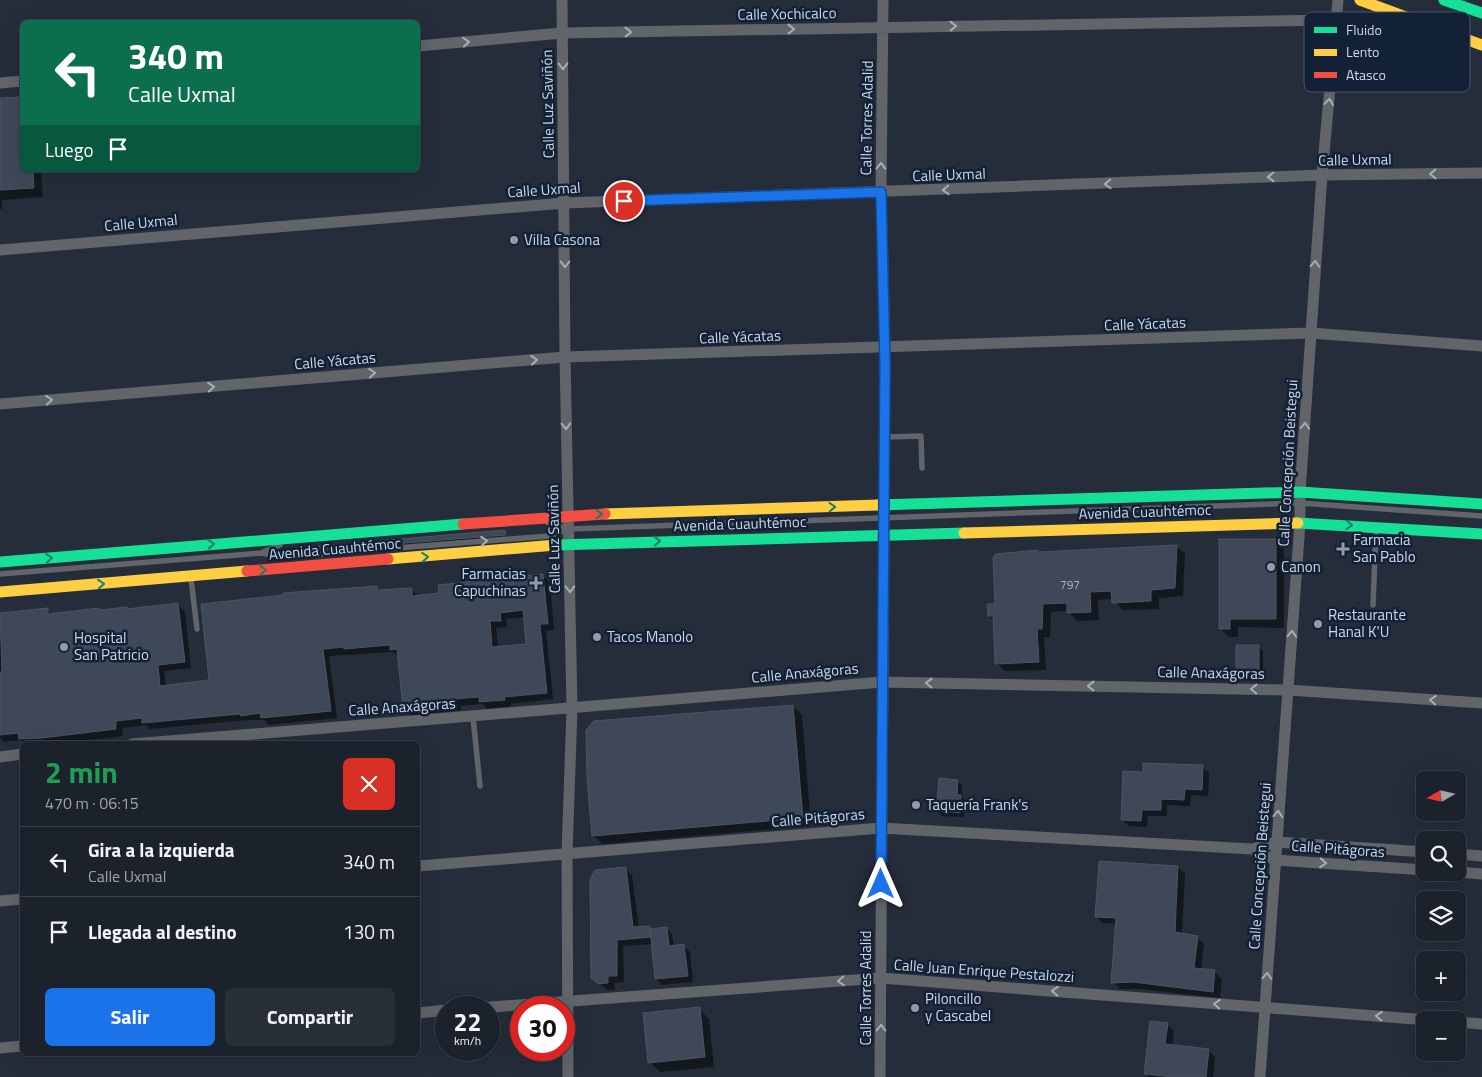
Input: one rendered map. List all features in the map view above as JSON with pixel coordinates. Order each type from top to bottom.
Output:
[{"type":"main road","points":[[1360,0],[1393,12]]},
{"type":"main road","points":[[1444,0],[1482,13]]},
{"type":"main road","points":[[1470,41],[1482,45]]},
{"type":"main road","name":"Avenida Cuauhtémoc","points":[[0,562],[569,515],[884,510],[1300,498],[1482,504]]},
{"type":"main road","name":"Avenida Cuauhtémoc","points":[[0,592],[570,544],[1300,523],[1482,534]]},
{"type":"street","name":"Calle Luz Saviñón","points":[[562,0],[565,203],[564,357],[570,544],[572,708],[567,854],[568,996]]},
{"type":"street","name":"Calle Torres Adalid","points":[[880,1077],[885,437],[881,192],[883,0]]},
{"type":"street","name":"Calle Xochicalco","points":[[420,46],[562,33],[1304,21]]},
{"type":"street","points":[[0,83],[20,81]]},
{"type":"street","name":"Calle Concepción Beistegui","points":[[1260,1077],[1300,523],[1300,498],[1322,175],[1330,92]]},
{"type":"street","name":"Calle Uxmal","points":[[0,250],[565,203],[1322,175],[1482,173]]},
{"type":"street","name":"Calle Yácatas","points":[[0,404],[564,357],[1311,333],[1482,346]]},
{"type":"street","name":"Calle Anaxágoras","points":[[188,741],[882,682],[1288,690],[1482,703]]},
{"type":"street","points":[[0,757],[20,754]]},
{"type":"street","name":"Calle Pitágoras","points":[[420,866],[881,828],[1252,849],[1276,842],[1416,851]]},
{"type":"street","name":"Calle Pitágoras","points":[[1252,849],[1275,860],[1416,869]]},
{"type":"street","points":[[1466,855],[1482,856]]},
{"type":"street","points":[[1466,873],[1482,874]]},
{"type":"street","points":[[0,901],[20,899]]},
{"type":"street","name":"Calle Juan Enrique Pestalozzi","points":[[575,1000],[881,978],[1416,1019]]},
{"type":"street","points":[[420,1013],[435,1011]]},
{"type":"street","points":[[1466,1023],[1482,1024]]},
{"type":"street","points":[[0,1048],[20,1046]]},
{"type":"street","name":"Calle Luz Saviñón","points":[[568,1061],[568,1077]]},
{"type":"lane","points":[[885,437],[921,436],[922,468]]},
{"type":"lane","points":[[1300,498],[1482,516]]},
{"type":"lane","points":[[0,574],[261,554],[282,558],[549,536],[569,528],[884,510]]},
{"type":"lane","points":[[261,554],[282,544],[292,543],[548,522],[569,528]]},
{"type":"lane","points":[[1373,605],[1376,527]]},
{"type":"lane","points":[[190,576],[197,628]]},
{"type":"lane","points":[[473,717],[480,786]]},
{"type":"building","points":[[20,97],[20,172],[33,172],[34,188],[0,190],[0,98]]},
{"type":"building","points":[[505,530],[506,535],[318,550],[318,546]]},
{"type":"building","points":[[1219,539],[1276,539],[1276,619],[1230,619],[1230,629],[1219,629]]},
{"type":"building","points":[[1177,545],[1175,588],[1151,590],[1151,601],[1112,603],[1111,591],[1090,592],[1091,612],[1067,613],[1067,603],[1043,604],[1042,629],[1037,629],[1039,662],[995,664],[993,616],[988,616],[987,604],[995,604],[993,557],[996,554],[1038,550],[1036,552]]},
{"type":"building","points":[[543,574],[548,624],[540,624],[547,693],[504,697],[505,700],[479,702],[479,697],[454,699],[455,704],[403,710],[397,649],[390,650],[390,645],[344,649],[344,647],[323,649],[331,711],[261,718],[260,713],[241,716],[240,714],[142,723],[142,718],[116,721],[116,729],[42,738],[19,739],[18,733],[0,735],[0,672],[2,672],[0,613],[48,608],[48,614],[99,608],[100,610],[127,607],[127,609],[178,603],[185,662],[158,665],[160,686],[209,680],[201,604],[283,595],[283,593],[377,586],[378,590],[412,588],[412,596],[439,593],[438,585]],"holes":[[[523,610],[526,644],[492,647],[490,621],[501,621],[500,613]]]},
{"type":"building","points":[[1236,645],[1259,645],[1259,671],[1236,671]]},
{"type":"building","points":[[793,705],[803,818],[592,836],[587,779],[586,730],[594,721]]},
{"type":"building","points":[[1143,763],[1203,765],[1202,790],[1185,789],[1184,800],[1161,799],[1161,810],[1142,810],[1141,821],[1121,820],[1123,771],[1143,772]]},
{"type":"building","points":[[939,778],[958,780],[957,795],[961,795],[960,813],[936,811]]},
{"type":"building","points":[[1099,861],[1178,866],[1175,932],[1198,936],[1194,968],[1215,970],[1213,992],[1133,982],[1111,983],[1116,918],[1095,917]]},
{"type":"building","points":[[626,867],[633,927],[650,926],[651,937],[617,940],[617,976],[608,976],[608,983],[598,984],[591,978],[590,880],[595,870]]},
{"type":"building","points":[[667,927],[669,946],[684,944],[688,976],[655,979],[650,929]]},
{"type":"building","points":[[700,1007],[705,1057],[648,1063],[643,1013]]},
{"type":"building","points":[[1150,1021],[1168,1023],[1165,1044],[1209,1049],[1206,1077],[1173,1077],[1144,1074]]},
{"type":"traffic: fast","points":[[1444,0],[1482,13]]},
{"type":"traffic: fast","points":[[878,505],[1300,492],[1482,504]]},
{"type":"traffic: fast","points":[[1298,523],[1482,534]]},
{"type":"traffic: fast","points":[[0,562],[463,524]]},
{"type":"traffic: fast","points":[[556,545],[964,533]]},
{"type":"traffic: slow","points":[[1360,0],[1393,12]]},
{"type":"traffic: slow","points":[[1470,41],[1482,45]]},
{"type":"traffic: slow","points":[[605,514],[878,505]]},
{"type":"traffic: slow","points":[[964,533],[1298,523]]},
{"type":"traffic: slow","points":[[388,559],[556,545]]},
{"type":"traffic: slow","points":[[0,592],[247,571]]},
{"type":"traffic: jam","points":[[463,524],[605,514]]},
{"type":"traffic: jam","points":[[247,571],[388,559]]},
{"type":"place","name":"Villa Casona","points":[[514,240]]},
{"type":"place","name":"Farmacia San Pablo","points":[[1343,549]]},
{"type":"place","name":"Canon","points":[[1271,567]]},
{"type":"place","name":"Farmacias Capuchinas","points":[[536,583]]},
{"type":"place","name":"Restaurante Hanal K'U","points":[[1318,624]]},
{"type":"place","name":"Tacos Manolo","points":[[597,637]]},
{"type":"place","name":"Hospital San Patricio","points":[[64,647]]},
{"type":"place","name":"Taquería Frank's","points":[[916,805]]},
{"type":"place","name":"Piloncillo y Cascabel","points":[[915,1008]]},
{"type":"route","points":[[624,201],[881,192],[885,366],[881,884]]}]
